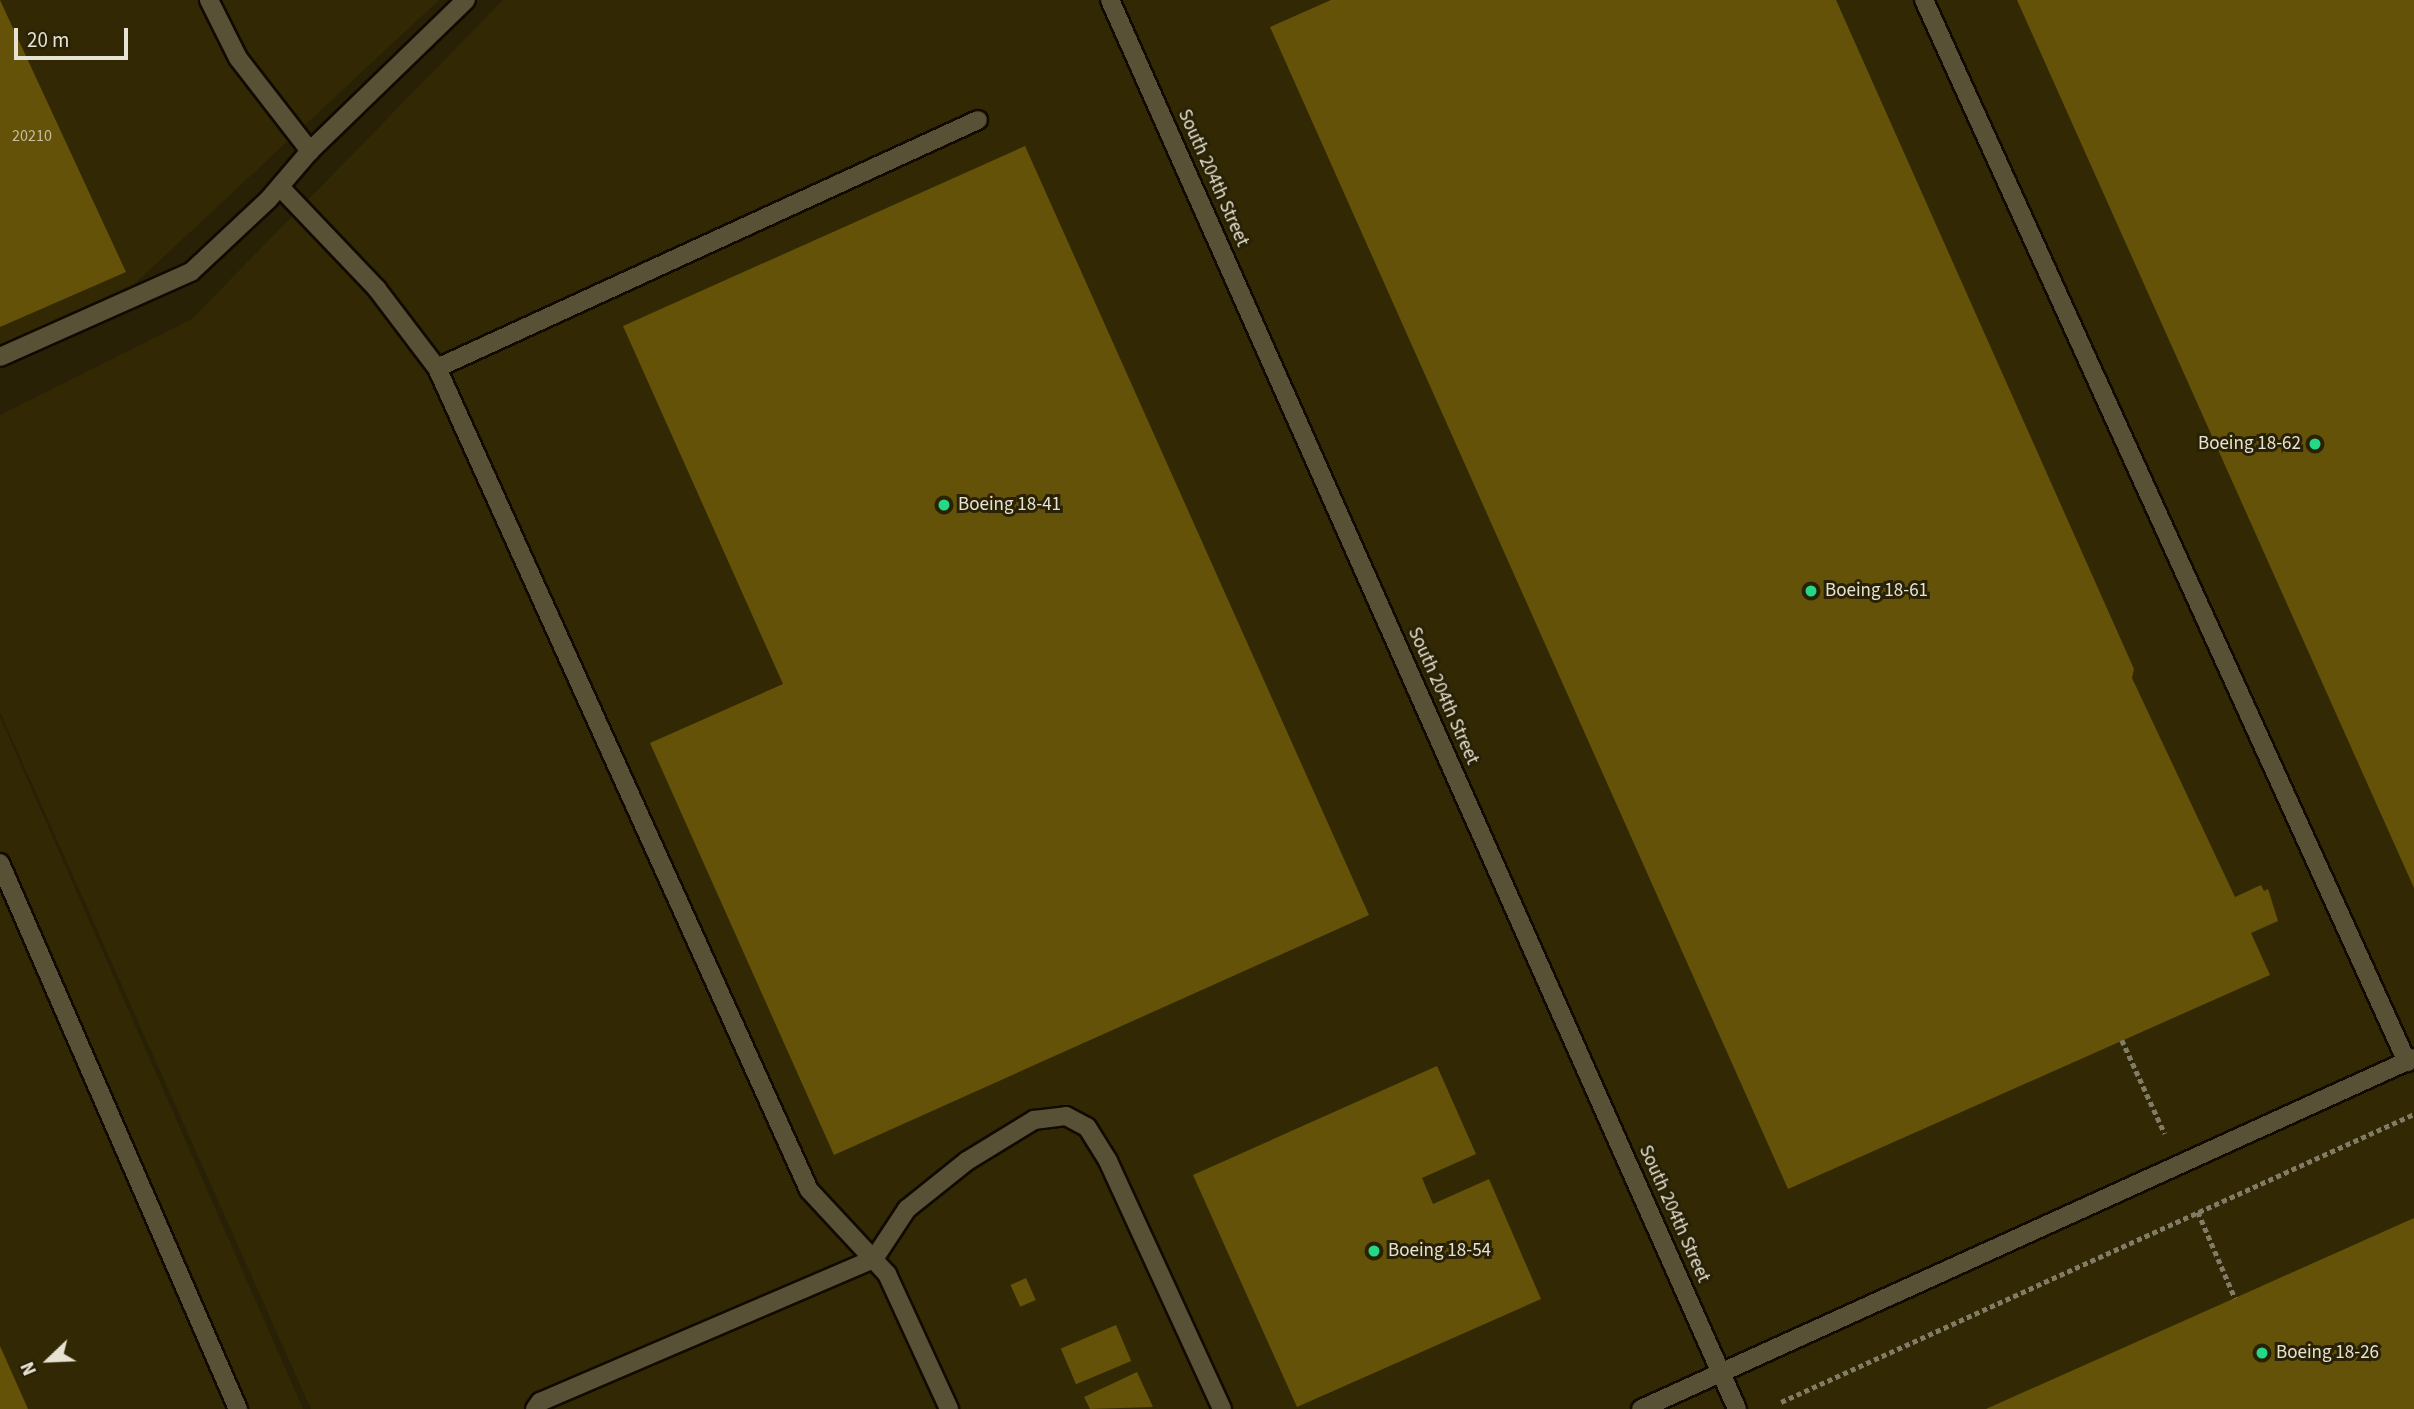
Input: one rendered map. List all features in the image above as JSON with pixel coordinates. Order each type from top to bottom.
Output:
[{"type":"lane","points":[[209,0],[238,58],[310,151]]},
{"type":"lane","points":[[0,357],[191,272],[280,187],[310,151],[466,0]]},
{"type":"lane","name":"South 204th Street","points":[[1111,0],[1737,1409]]},
{"type":"lane","points":[[1641,1409],[2410,1060],[1924,0]]},
{"type":"lane","points":[[437,368],[978,120]]},
{"type":"lane","points":[[280,187],[377,289],[437,368],[810,1190],[887,1274],[949,1409]]},
{"type":"lane","points":[[0,863],[238,1409]]},
{"type":"lane","points":[[535,1409],[540,1402],[874,1259],[907,1209],[967,1161],[1034,1120],[1066,1116],[1087,1127],[1108,1161],[1222,1409]]},
{"type":"path","points":[[2122,1040],[2165,1134]]},
{"type":"path","points":[[1781,1402],[2414,1114]]},
{"type":"path","points":[[2198,1212],[2235,1297]]},
{"type":"shaded area","points":[[0,0],[439,0],[128,290],[0,347]]},
{"type":"shaded area","points":[[503,0],[2414,0],[2414,1409],[311,1409],[0,712],[0,415],[192,319]]},
{"type":"shaded area","points":[[0,717],[303,1409],[0,1409]]},
{"type":"building","points":[[0,0],[126,272],[0,327]]},
{"type":"building","name":"Boeing 18-61","points":[[1331,0],[1836,0],[2134,669],[2132,678],[2235,897],[2261,885],[2264,891],[2268,889],[2278,921],[2251,933],[2270,975],[1788,1189],[1270,27]]},
{"type":"building","name":"Boeing 18-62","points":[[2017,0],[2414,0],[2414,888]]},
{"type":"building","name":"Boeing 18-41","points":[[1025,146],[1369,915],[834,1155],[650,743],[783,684],[623,326]]},
{"type":"building","name":"Boeing 18-54","points":[[1437,1066],[1476,1154],[1422,1178],[1433,1204],[1489,1179],[1541,1299],[1297,1407],[1193,1175]]},
{"type":"building","name":"Boeing 18-26","points":[[2414,1218],[2414,1409],[1986,1409],[2235,1298]]},
{"type":"building","points":[[1026,1278],[1036,1300],[1020,1307],[1010,1285]]},
{"type":"building","points":[[1116,1325],[1131,1361],[1076,1384],[1061,1348]]},
{"type":"building","points":[[0,1346],[28,1409],[0,1409]]},
{"type":"building","points":[[1137,1372],[1153,1407],[1090,1409],[1084,1397]]},
{"type":"place","name":"Boeing 18-62","points":[[2315,444]]},
{"type":"place","name":"Boeing 18-41","points":[[944,505]]},
{"type":"place","name":"Boeing 18-61","points":[[1811,591]]},
{"type":"place","name":"Boeing 18-54","points":[[1374,1251]]},
{"type":"place","name":"Boeing 18-26","points":[[2262,1353]]}]
